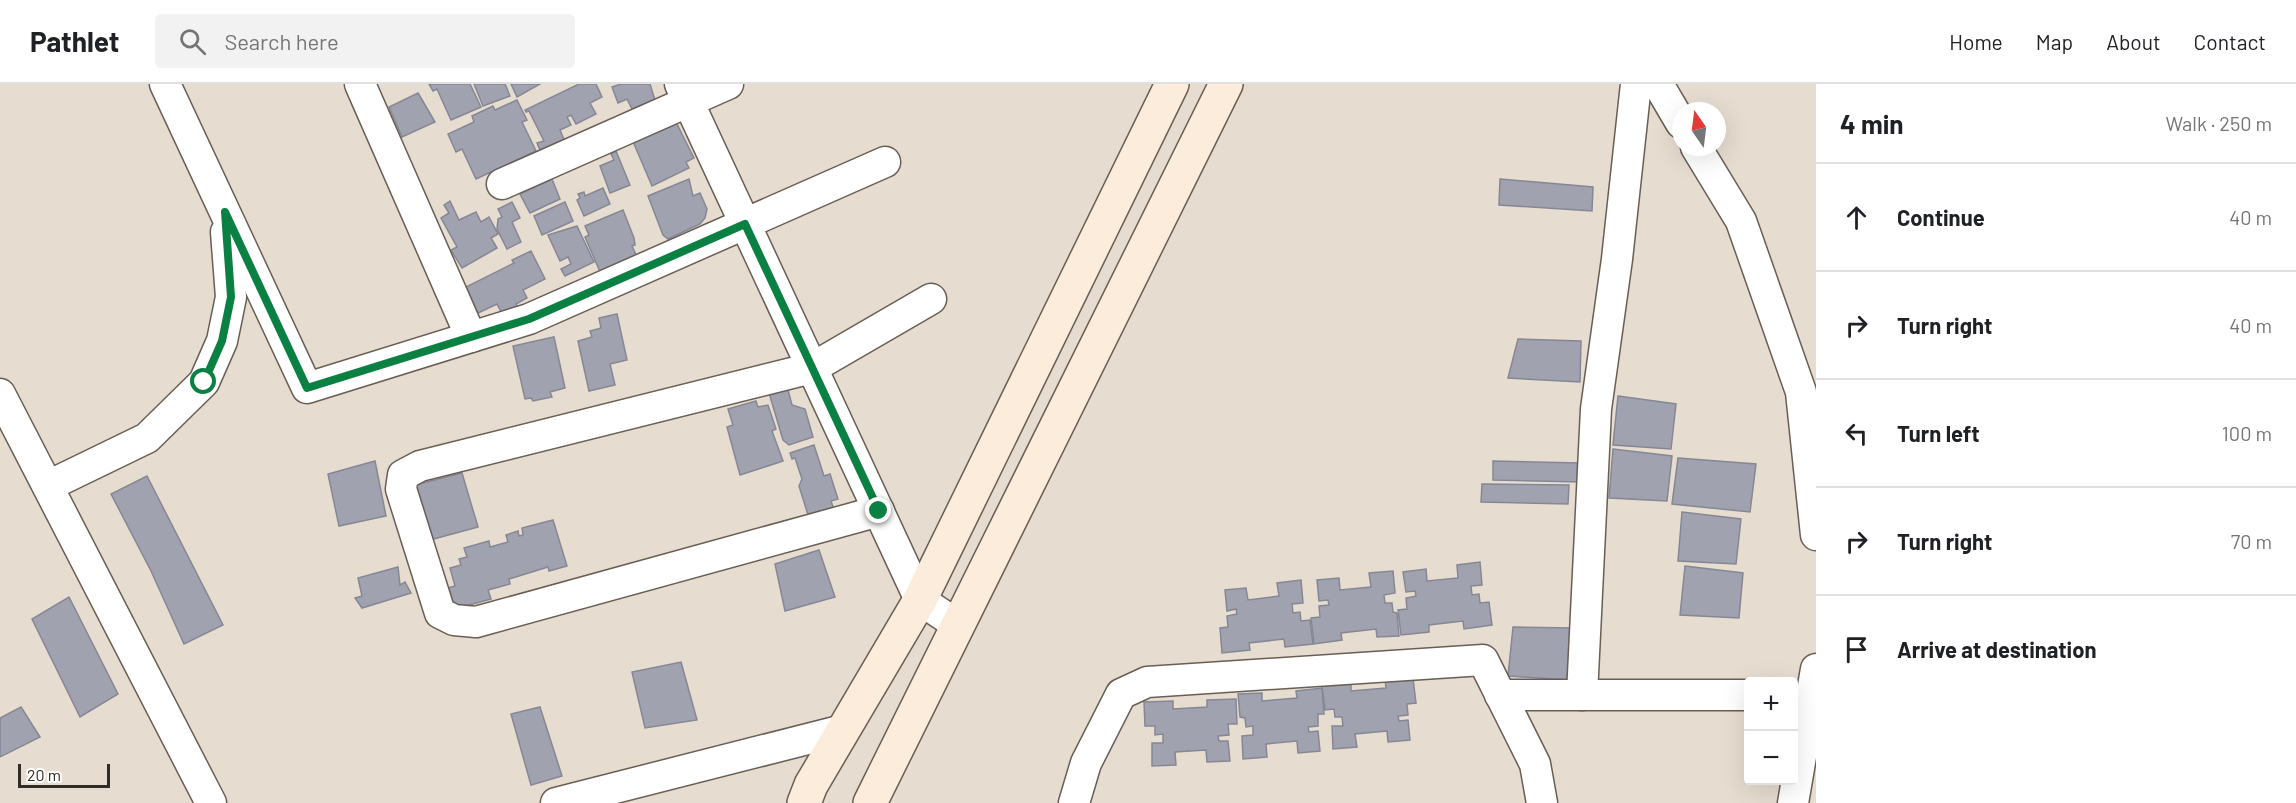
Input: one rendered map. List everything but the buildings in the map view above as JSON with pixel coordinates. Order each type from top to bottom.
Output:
[{"type":"street","points":[[165,84],[307,388],[529,319],[885,162]]},
{"type":"street","points":[[360,84],[471,337]]},
{"type":"street","points":[[502,184],[684,93],[728,84]]},
{"type":"street","points":[[804,803],[811,785],[920,600],[1172,84]]},
{"type":"street","points":[[870,803],[1226,84]]},
{"type":"street","points":[[1582,695],[1596,409],[1617,259],[1636,84]]},
{"type":"street","points":[[1658,84],[1672,108]]},
{"type":"street","points":[[684,93],[920,600],[958,625]]},
{"type":"street","points":[[1701,156],[1741,221],[1801,392],[1816,535]]},
{"type":"street","points":[[48,486],[147,438],[204,382],[222,341],[231,297],[225,212]]},
{"type":"street","points":[[879,511],[476,622],[454,620],[440,613],[401,489],[403,475],[420,466],[812,368],[931,299]]},
{"type":"street","points":[[0,394],[211,803]]},
{"type":"street","points":[[1074,803],[1086,763],[1121,694],[1147,682],[1483,660],[1535,764],[1542,803]]},
{"type":"street","points":[[1793,803],[1810,738],[1807,686]]},
{"type":"street","points":[[1500,695],[1744,695]]},
{"type":"street","points":[[556,803],[843,730]]},
{"type":"route","points":[[204,382],[222,341],[231,297],[225,212],[307,388],[529,319],[745,224],[879,511]]}]
